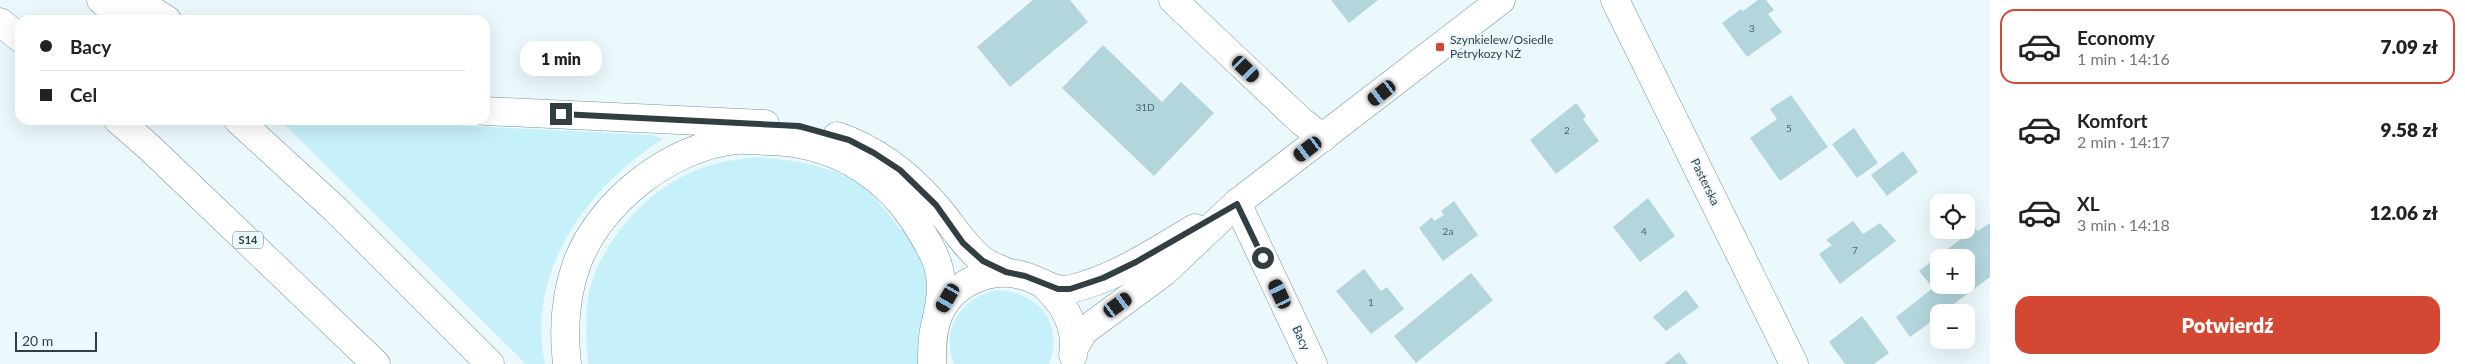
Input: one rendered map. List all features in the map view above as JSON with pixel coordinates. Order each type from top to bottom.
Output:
[{"type":"main road","points":[[100,0],[118,15]]},
{"type":"main road","points":[[136,0],[159,15]]},
{"type":"main road","points":[[1173,0],[1301,121],[1323,138]]},
{"type":"main road","points":[[1072,356],[1084,331],[1164,272],[1237,204],[1501,0]]},
{"type":"main road","name":"Pasterska","points":[[1615,0],[1794,364]]},
{"type":"main road","points":[[0,22],[15,34]]},
{"type":"main road","points":[[490,111],[752,123],[799,126],[828,132],[866,148],[900,170],[936,205],[963,243],[983,261],[1006,272],[1025,276],[1058,289],[1070,289],[1103,278],[1136,262],[1237,204]]},
{"type":"main road","name":"S14","points":[[124,125],[158,154],[376,364]]},
{"type":"main road","points":[[243,125],[336,210],[490,364]]},
{"type":"main road","points":[[567,364],[565,318],[578,262],[588,241],[612,208],[658,168],[700,148],[735,140],[788,141],[810,145],[852,162],[888,188],[908,211],[936,258],[943,282],[933,334],[933,360]]},
{"type":"main road","name":"Bacy","points":[[1237,204],[1313,364]]},
{"type":"main road","points":[[937,317],[948,298],[964,284],[984,275],[1006,272]]},
{"type":"main road","points":[[1043,284],[1054,294],[1070,318],[1072,356]]},
{"type":"shaded area","points":[[285,125],[456,125],[653,135],[663,139],[636,158],[610,181],[587,207],[568,235],[554,265],[544,297],[541,330],[545,364],[526,364]]},
{"type":"shaded area","points":[[756,157],[817,166],[846,177],[859,184],[871,194],[901,230],[912,229],[929,265],[927,304],[918,331],[918,364],[588,364],[586,322],[589,290],[601,261],[625,223],[658,192],[677,180],[697,170],[718,163]]},
{"type":"shaded area","points":[[996,290],[1024,296],[1044,312],[1050,323],[1053,335],[1053,349],[1049,364],[954,364],[950,351],[950,339],[952,327],[957,317],[973,300]]},
{"type":"building","points":[[1033,0],[1070,0],[1088,22],[1010,87],[977,47]]},
{"type":"building","points":[[1331,0],[1378,0],[1349,23]]},
{"type":"building","points":[[1758,0],[1766,0],[1774,10],[1768,14],[1782,32],[1747,57],[1722,23],[1741,9],[1743,11]]},
{"type":"building","points":[[1103,45],[1162,102],[1181,82],[1214,113],[1154,176],[1062,88]]},
{"type":"building","points":[[1791,95],[1828,147],[1780,181],[1750,138],[1777,119],[1770,109]]},
{"type":"building","points":[[1576,103],[1586,116],[1583,119],[1599,141],[1556,174],[1530,140]]},
{"type":"building","points":[[1854,128],[1878,163],[1857,178],[1832,144]]},
{"type":"building","points":[[1903,151],[1918,172],[1887,196],[1871,175]]},
{"type":"building","points":[[1648,198],[1675,236],[1640,262],[1613,227]]},
{"type":"building","points":[[1454,201],[1478,235],[1443,261],[1419,228],[1432,217],[1434,221],[1444,215],[1441,211]]},
{"type":"building","points":[[1853,221],[1863,234],[1880,223],[1896,241],[1840,284],[1819,254],[1832,245],[1826,240]]},
{"type":"building","points":[[1990,223],[1990,277],[1975,288],[1975,249],[1948,249],[1961,239],[1975,239],[1975,228],[1978,231]]},
{"type":"building","points":[[1930,263],[1930,284],[1919,271]]},
{"type":"building","points":[[1364,269],[1381,291],[1387,287],[1404,309],[1371,334],[1336,291]]},
{"type":"building","points":[[1471,273],[1493,300],[1416,363],[1394,336]]},
{"type":"building","points":[[1686,290],[1699,307],[1666,331],[1653,317]]},
{"type":"building","points":[[1930,290],[1930,294],[1967,294],[1954,304],[1930,304],[1930,323],[1910,337],[1896,317]]},
{"type":"building","points":[[1862,316],[1889,353],[1874,364],[1845,364],[1829,342]]},
{"type":"building","points":[[1679,352],[1688,364],[1664,364]]},
{"type":"place","name":"Szynkielew/Osiedle Petrykozy NŻ","points":[[1440,47]]},
{"type":"route","points":[[561,114],[799,126],[828,132],[874,153],[900,170],[936,205],[963,243],[983,261],[1006,272],[1025,276],[1058,289],[1070,289],[1103,278],[1136,262],[1237,204],[1263,258]]}]
